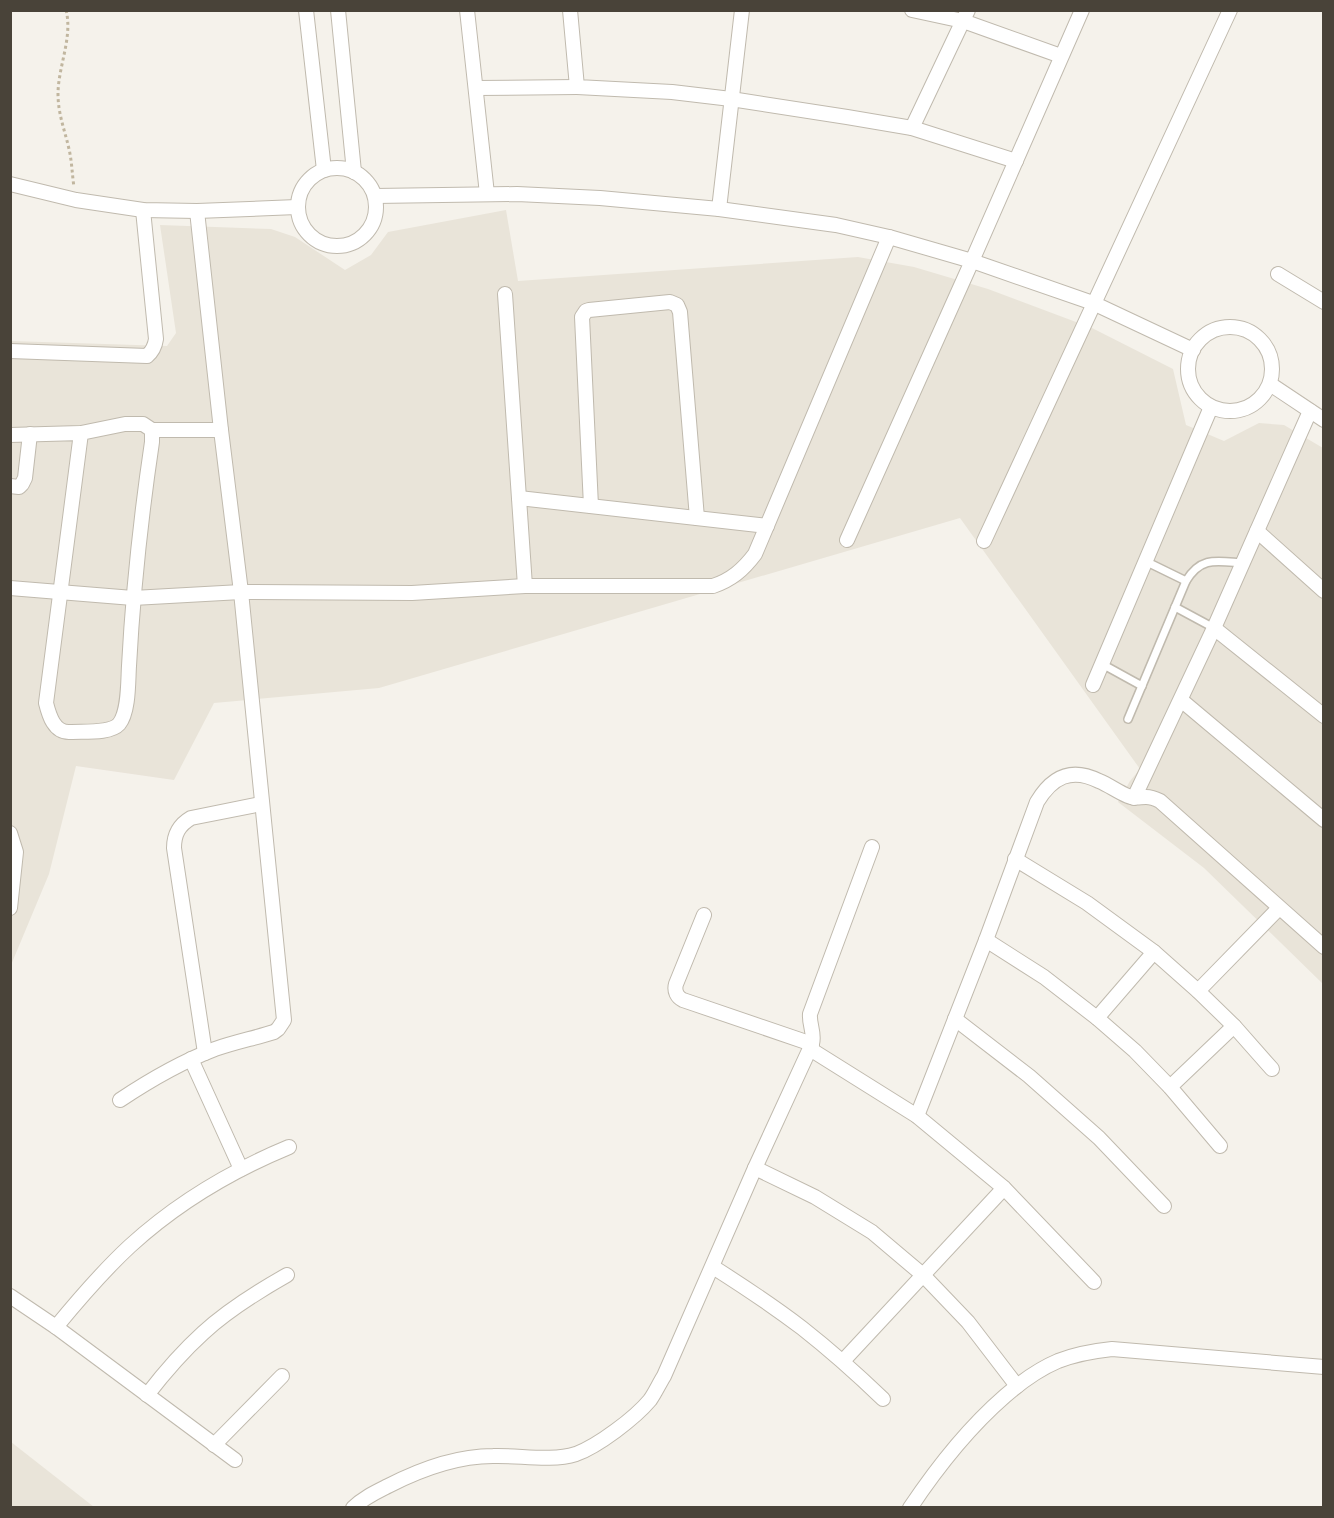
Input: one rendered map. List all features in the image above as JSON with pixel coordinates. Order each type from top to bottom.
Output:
[{"type":"street","points":[[306,10],[324,170]]},
{"type":"street","points":[[338,10],[354,172]]},
{"type":"street","points":[[467,10],[487,194]]},
{"type":"street","points":[[570,10],[577,87]]},
{"type":"street","points":[[719,209],[742,10]]},
{"type":"street","points":[[912,10],[965,16],[1061,56]]},
{"type":"street","points":[[847,540],[1082,10]]},
{"type":"street","points":[[984,541],[1230,10]]},
{"type":"street","points":[[912,128],[965,16]]},
{"type":"street","points":[[476,88],[577,87],[672,92],[731,99],[912,128],[1016,161]]},
{"type":"street","points":[[334,168],[354,172],[370,186],[375,196],[376,210],[373,223],[366,234],[342,247],[329,246],[316,241],[306,233],[299,221],[297,207],[299,195],[305,184],[324,170],[334,168]]},
{"type":"street","points":[[10,184],[76,200],[142,210],[297,207]]},
{"type":"street","points":[[375,196],[517,194],[600,198],[719,209],[836,225],[889,237],[972,261],[1093,303],[1192,350]]},
{"type":"street","points":[[10,351],[147,356],[151,353],[156,339],[142,210]]},
{"type":"street","points":[[120,1100],[191,1059],[243,1040],[274,1032],[284,1020],[242,592],[221,430],[197,210]]},
{"type":"street","points":[[11,589],[133,598],[242,592],[412,593],[525,586],[713,586],[732,578],[755,555],[889,237]]},
{"type":"street","points":[[1278,274],[1323,302]]},
{"type":"street","points":[[505,294],[525,586]]},
{"type":"street","points":[[591,506],[582,317],[589,310],[670,302],[677,305],[680,312],[697,518]]},
{"type":"street","points":[[1225,327],[1240,327],[1253,333],[1264,343],[1270,355],[1273,370],[1270,384],[1263,396],[1252,405],[1239,410],[1224,411],[1211,407],[1193,389],[1189,377],[1188,365],[1192,350],[1199,340],[1211,331],[1225,327]]},
{"type":"street","points":[[1270,384],[1323,420]]},
{"type":"street","points":[[1093,685],[1211,407]]},
{"type":"street","points":[[1134,798],[1214,628],[1310,411]]},
{"type":"street","points":[[10,435],[81,433],[124,423],[143,424],[152,430],[221,430]]},
{"type":"street","points":[[81,433],[46,703],[50,718],[58,728],[65,732],[110,730],[118,725],[122,718],[128,689],[133,598],[152,430]]},
{"type":"street","points":[[10,486],[19,487],[25,478],[30,434]]},
{"type":"street","points":[[519,498],[767,526]]},
{"type":"street","points":[[1257,531],[1323,591]]},
{"type":"street","points":[[1214,628],[1323,716]]},
{"type":"street","points":[[1181,700],[1323,820]]},
{"type":"street","points":[[917,1116],[987,940],[1037,802],[1052,782],[1063,777],[1086,776],[1134,798],[1153,798],[1166,805],[1323,947]]},
{"type":"street","points":[[205,1053],[174,848],[175,836],[182,825],[191,818],[261,804]]},
{"type":"street","points":[[10,833],[16,852],[10,908]]},
{"type":"street","points":[[353,1508],[372,1493],[448,1462],[470,1457],[558,1458],[577,1454],[599,1443],[649,1400],[664,1376],[811,1046],[813,1034],[810,1014],[872,847]]},
{"type":"street","points":[[1015,859],[1087,903],[1154,952],[1234,1026],[1272,1069]]},
{"type":"street","points":[[1198,991],[1279,908]]},
{"type":"street","points":[[704,915],[676,984],[677,995],[683,1000],[811,1046],[917,1116],[1004,1188],[1094,1282]]},
{"type":"street","points":[[987,940],[1044,977],[1135,1051],[1170,1087],[1220,1146]]},
{"type":"street","points":[[1097,1018],[1154,952]]},
{"type":"street","points":[[955,1019],[1029,1076],[1099,1138],[1164,1206]]},
{"type":"street","points":[[1170,1087],[1234,1026]]},
{"type":"street","points":[[191,1059],[241,1168]]},
{"type":"street","points":[[56,1328],[105,1271],[155,1224],[211,1185],[241,1168],[289,1147]]},
{"type":"street","points":[[755,1168],[815,1197],[872,1232],[923,1275],[968,1322],[1017,1386]]},
{"type":"street","points":[[843,1361],[1004,1188]]},
{"type":"street","points":[[713,1267],[801,1327],[843,1361],[883,1399]]},
{"type":"street","points":[[147,1395],[183,1352],[204,1332],[248,1298],[287,1275]]},
{"type":"street","points":[[10,1296],[235,1460]]},
{"type":"street","points":[[910,1508],[940,1464],[987,1412],[1017,1386],[1057,1361],[1084,1353],[1112,1349],[1323,1367]]},
{"type":"street","points":[[214,1444],[282,1376]]},
{"type":"lane","points":[[1145,561],[1186,581]]},
{"type":"lane","points":[[1128,719],[1186,581],[1195,568],[1210,561],[1242,563]]},
{"type":"lane","points":[[1175,607],[1214,628]]},
{"type":"lane","points":[[1102,664],[1142,686]]},
{"type":"path","points":[[66,10],[68,28],[58,82],[58,98],[76,200]]},
{"type":"shaded area","points":[[506,210],[518,281],[858,257],[914,267],[988,289],[1092,328],[1173,369],[1186,425],[1224,441],[1259,423],[1284,425],[1323,448],[1323,984],[1204,868],[1118,802],[1140,769],[960,518],[379,688],[214,703],[174,780],[76,766],[49,874],[11,965],[11,341],[167,346],[176,333],[160,225],[271,229],[295,237],[345,270],[371,255],[388,232]]},
{"type":"shaded area","points":[[11,1442],[94,1507],[11,1507]]}]
